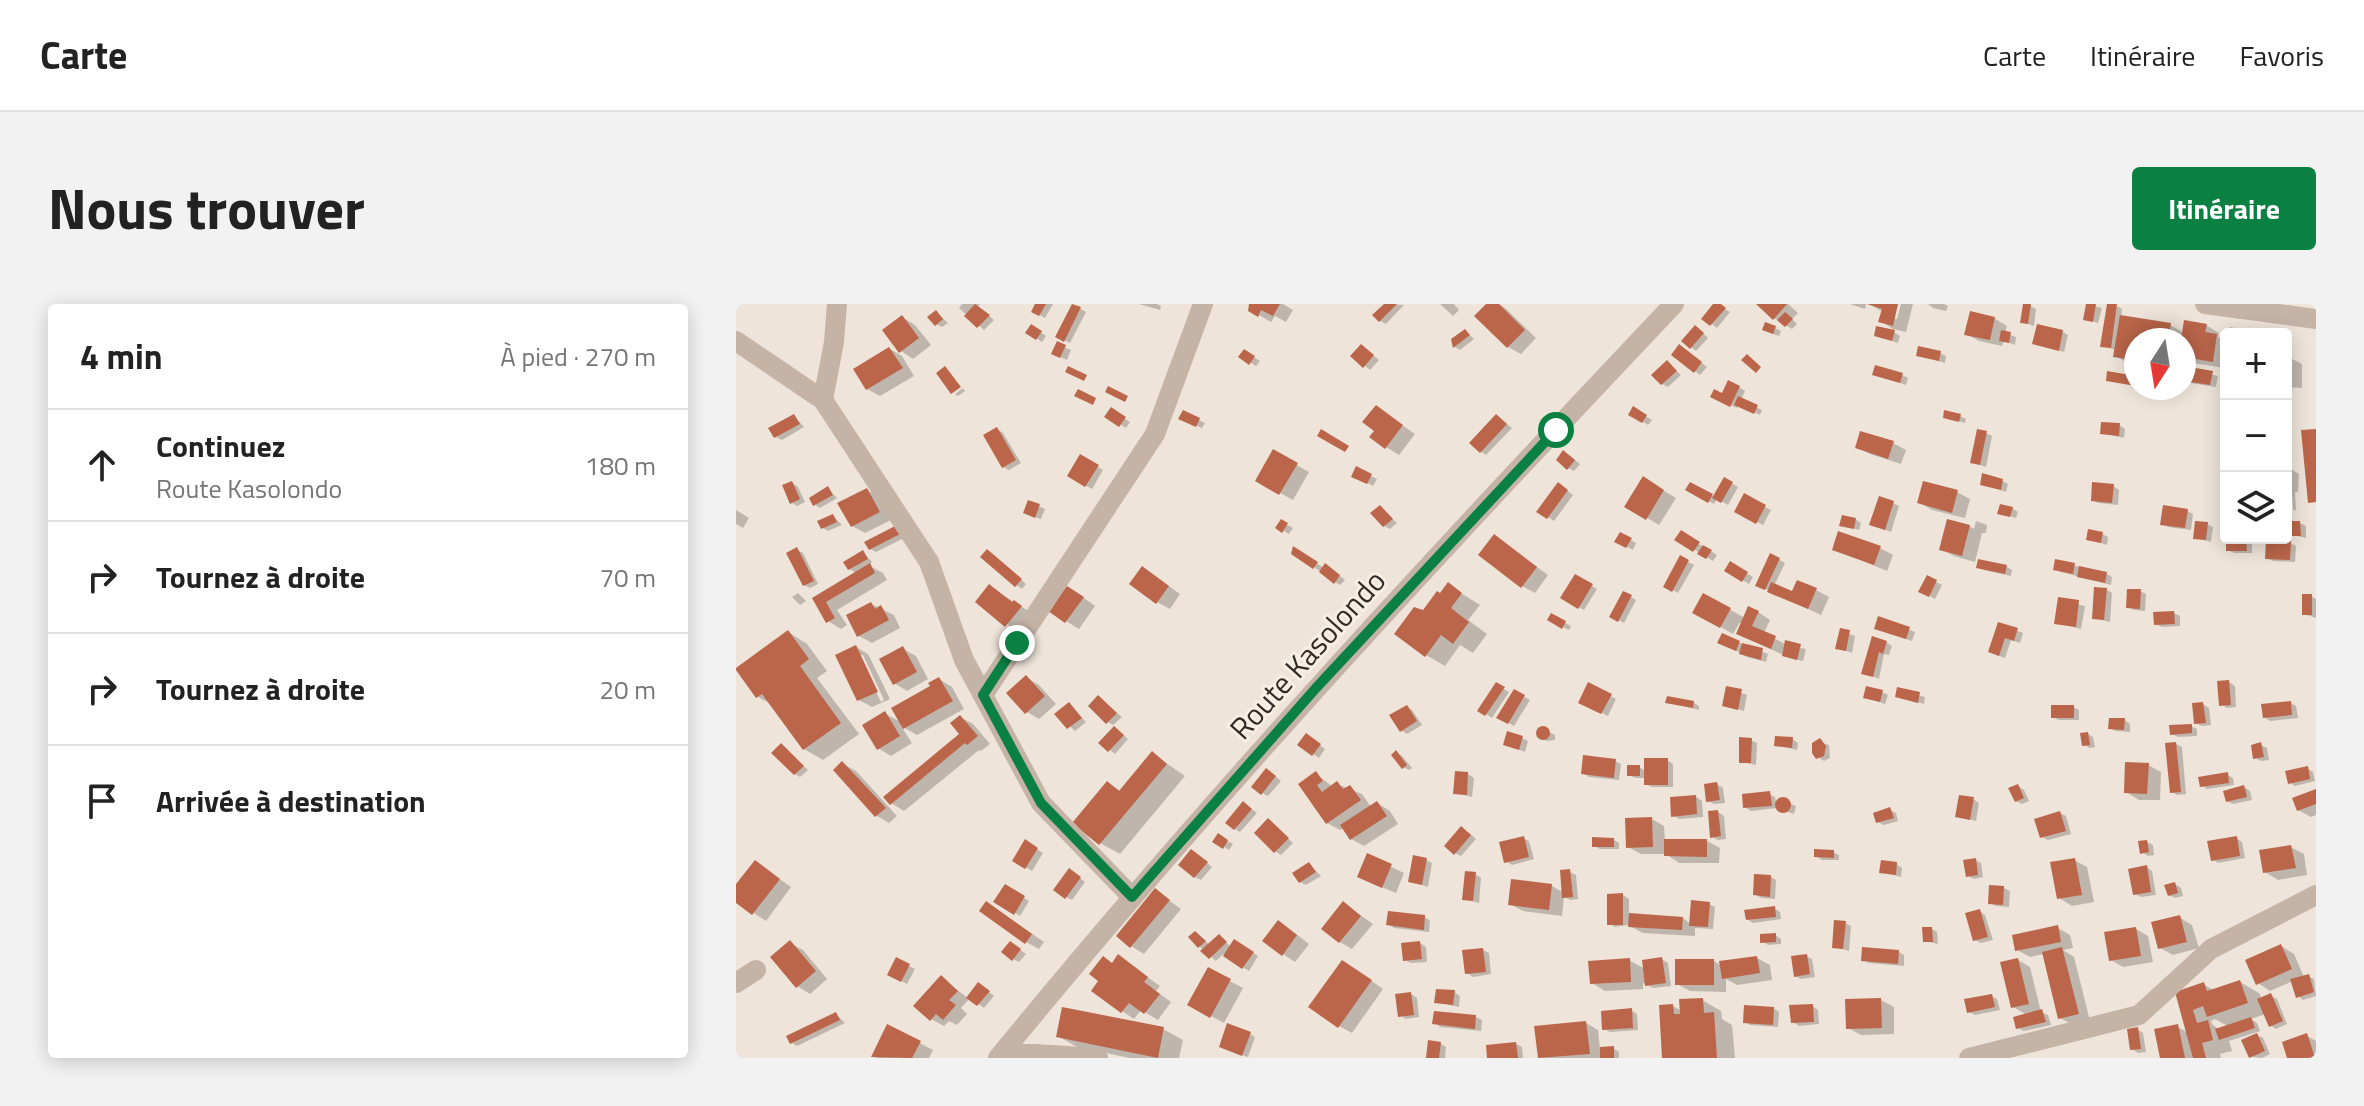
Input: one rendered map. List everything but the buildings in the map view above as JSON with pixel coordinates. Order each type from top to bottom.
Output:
[{"type":"street","points":[[823,400],[834,342],[837,304]]},
{"type":"street","points":[[983,695],[1155,434],[1203,304]]},
{"type":"street","name":"Route Kasolondo","points":[[1000,1055],[1132,897],[1316,688],[1674,304]]},
{"type":"street","points":[[2205,304],[2316,319]]},
{"type":"street","points":[[736,341],[823,400],[929,562],[964,660],[1041,803],[1132,897]]},
{"type":"street","points":[[1969,1058],[2139,1015],[2211,949],[2316,895]]},
{"type":"street","points":[[736,983],[756,970]]},
{"type":"street","points":[[1000,1055],[1098,1058]]},
{"type":"route","points":[[1017,643],[983,695],[1041,803],[1132,897],[1316,688],[1556,430]]}]
